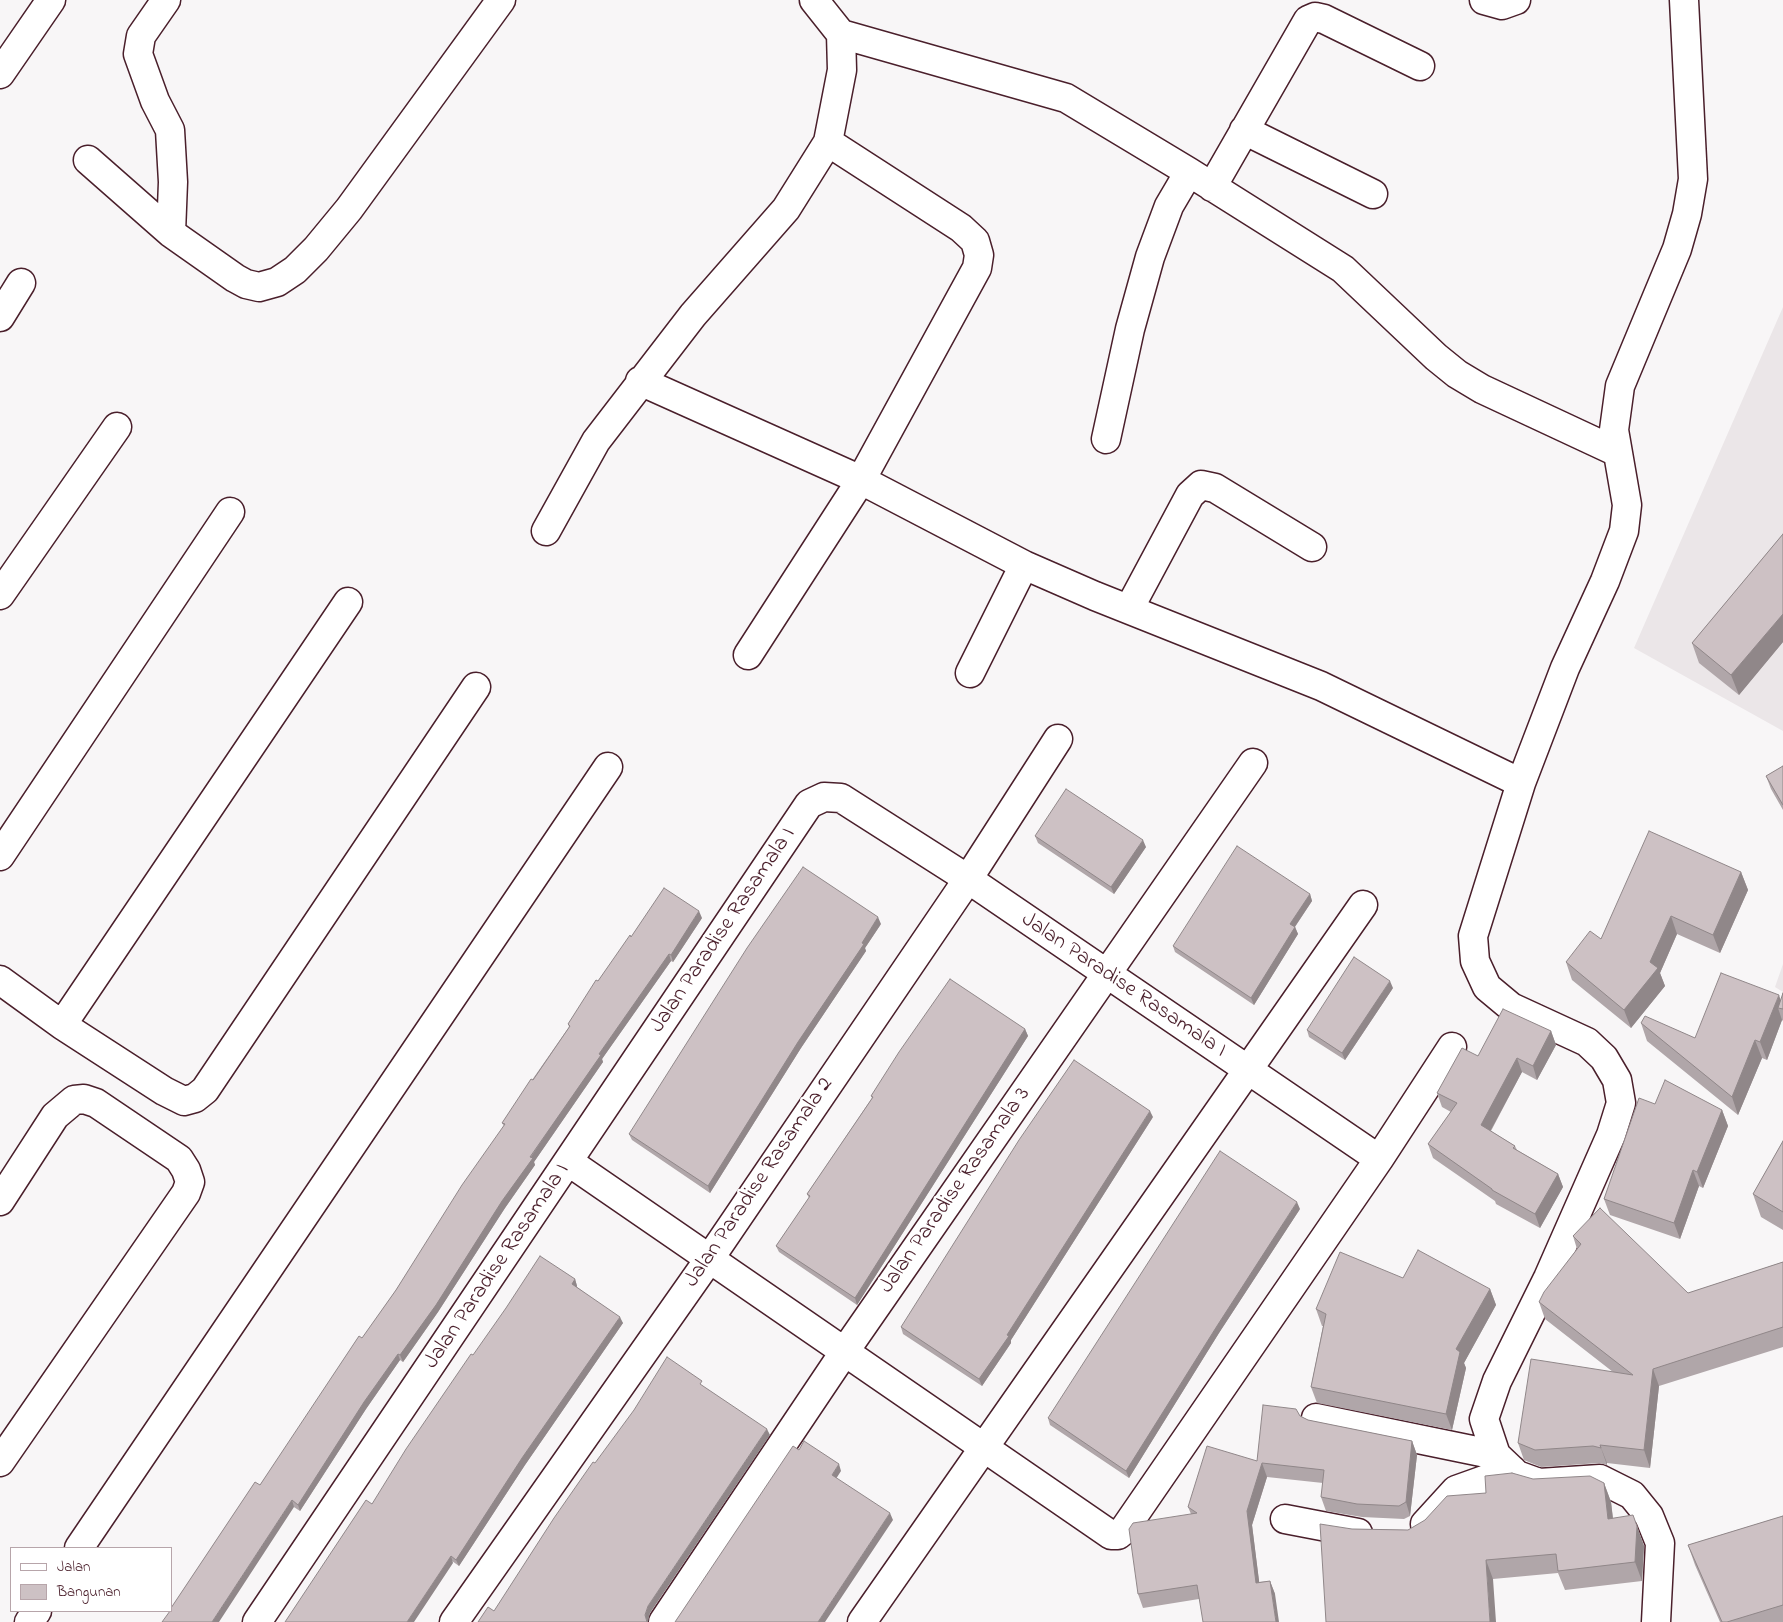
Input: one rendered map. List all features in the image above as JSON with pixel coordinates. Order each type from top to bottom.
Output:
[{"type":"street","points":[[0,74],[51,0]]},
{"type":"street","points":[[166,0],[141,36],[138,54],[155,101],[170,130],[173,182],[171,233]]},
{"type":"street","points":[[88,160],[171,233],[246,284],[259,287],[277,282],[295,270],[316,249],[349,209],[501,0]]},
{"type":"street","points":[[814,0],[841,34],[1066,98],[1212,186],[1344,270],[1436,357],[1457,374],[1482,389],[1617,452]]},
{"type":"street","points":[[1484,0],[1502,5],[1516,0]]},
{"type":"street","points":[[1656,1622],[1660,1543],[1649,1516],[1632,1495],[1600,1479],[1538,1483],[1517,1475],[1504,1463],[1484,1419],[1497,1381],[1548,1278],[1611,1136],[1621,1103],[1616,1080],[1604,1058],[1592,1047],[1586,1042],[1511,1007],[1486,987],[1475,961],[1473,936],[1520,783],[1565,668],[1605,581],[1624,531],[1627,505],[1614,430],[1620,386],[1677,249],[1687,214],[1693,180],[1684,0]]},
{"type":"street","points":[[1212,186],[1308,20],[1315,17],[1324,19],[1420,66]]},
{"type":"street","points":[[546,531],[596,441],[693,314],[786,208],[828,142],[842,70],[841,34]]},
{"type":"street","points":[[1244,130],[1373,194]]},
{"type":"street","points":[[748,655],[861,480],[976,268],[979,254],[975,241],[961,228],[828,142]]},
{"type":"street","points":[[1106,439],[1130,329],[1150,257],[1169,206],[1189,172]]},
{"type":"street","points":[[0,317],[21,283]]},
{"type":"street","points":[[640,381],[861,480],[1024,565],[1320,686],[1520,783]]},
{"type":"street","points":[[0,596],[117,427]]},
{"type":"street","points":[[1129,609],[1190,495],[1201,485],[1215,488],[1312,547]]},
{"type":"street","points":[[0,856],[230,512]]},
{"type":"street","points":[[970,673],[1024,565]]},
{"type":"street","points":[[62,1025],[348,602]]},
{"type":"street","points":[[0,980],[62,1025],[164,1091],[184,1101],[195,1098],[205,1090],[476,687]]},
{"type":"street","name":"Jalan Paradise Rasamala 2","points":[[454,1622],[710,1258],[968,879],[1058,739]]},
{"type":"street","name":"Jalan Paradise Rasamala 3","points":[[662,1622],[846,1351],[1253,763]]},
{"type":"street","points":[[80,1547],[608,767]]},
{"type":"street","name":"Jalan Paradise Rasamala I","points":[[257,1622],[809,804],[824,797],[841,798],[968,879],[1105,975],[1378,1159]]},
{"type":"street","points":[[862,1622],[982,1447],[1363,905]]},
{"type":"street","points":[[569,1162],[1111,1535],[1118,1535],[1123,1531],[1378,1159],[1452,1047]]},
{"type":"street","points":[[0,1201],[56,1116],[74,1100],[84,1099],[96,1103],[179,1159],[186,1170],[190,1182],[186,1193],[0,1462]]},
{"type":"street","points":[[1316,1418],[1504,1463]]},
{"type":"street","points":[[1285,1519],[1321,1527],[1408,1535],[1421,1528],[1456,1490],[1504,1463]]},
{"type":"shaded area","points":[[1783,307],[1783,731],[1634,648]]},
{"type":"shaded area","points":[[1783,964],[1783,992],[1775,987]]},
{"type":"building","points":[[1783,534],[1783,614],[1731,675],[1692,643]]},
{"type":"building","points":[[1783,766],[1783,805],[1766,776]]},
{"type":"building","points":[[1066,789],[1143,840],[1111,887],[1035,836]]},
{"type":"building","points":[[1649,831],[1741,872],[1713,935],[1671,916],[1650,962],[1658,968],[1624,1010],[1566,962],[1590,931],[1601,939]]},
{"type":"building","points":[[1237,846],[1310,894],[1290,924],[1295,927],[1251,998],[1173,946]]},
{"type":"building","points":[[803,867],[878,917],[862,943],[864,944],[798,1042],[708,1186],[629,1134],[747,948]]},
{"type":"building","points":[[664,888],[699,911],[671,955],[669,954],[599,1054],[601,1055],[530,1157],[533,1158],[502,1201],[436,1305],[364,1402],[298,1505],[292,1500],[212,1622],[162,1622],[169,1612],[172,1612],[172,1606],[255,1482],[260,1485],[359,1336],[362,1338],[396,1290],[462,1185],[505,1124],[502,1123],[531,1079],[533,1080],[570,1026],[568,1024],[596,980],[598,981],[630,935],[631,937]]},
{"type":"building","points":[[1354,957],[1390,981],[1342,1053],[1307,1030]]},
{"type":"building","points":[[1721,973],[1779,995],[1760,1042],[1755,1040],[1732,1097],[1641,1023],[1645,1016],[1695,1038]]},
{"type":"building","points":[[950,979],[1025,1029],[855,1298],[776,1246],[810,1196],[807,1194],[873,1097],[871,1096],[899,1052]]},
{"type":"building","points":[[1783,993],[1783,1009],[1778,1008]]},
{"type":"building","points":[[1503,1009],[1551,1031],[1533,1066],[1517,1058],[1481,1125],[1515,1146],[1513,1148],[1558,1174],[1535,1214],[1492,1190],[1428,1144],[1457,1103],[1437,1093],[1462,1048],[1478,1056]]},
{"type":"building","points":[[1074,1060],[1150,1111],[1007,1335],[1009,1336],[979,1379],[901,1327],[1019,1140]]},
{"type":"building","points":[[1665,1080],[1722,1110],[1697,1172],[1693,1170],[1674,1223],[1604,1199],[1639,1098],[1655,1104]]},
{"type":"building","points":[[1783,1141],[1783,1212],[1753,1194]]},
{"type":"building","points":[[1220,1151],[1297,1202],[1126,1471],[1048,1418]]},
{"type":"building","points":[[1600,1208],[1688,1293],[1783,1262],[1783,1327],[1653,1369],[1644,1450],[1600,1445],[1601,1448],[1593,1446],[1535,1450],[1518,1443],[1531,1359],[1633,1375],[1539,1302],[1544,1292],[1581,1244],[1573,1236]]},
{"type":"building","points":[[1418,1250],[1490,1289],[1456,1349],[1460,1352],[1446,1414],[1311,1387],[1326,1314],[1316,1309],[1340,1252],[1403,1278]]},
{"type":"building","points":[[540,1256],[575,1279],[572,1284],[620,1317],[522,1458],[456,1560],[451,1556],[407,1622],[285,1622],[366,1500],[372,1504],[406,1449],[471,1354],[473,1355],[506,1308]]},
{"type":"building","points":[[667,1357],[702,1381],[700,1384],[767,1429],[648,1606],[645,1615],[647,1622],[478,1622],[488,1607],[494,1611],[554,1518],[593,1462],[595,1463],[634,1410]]},
{"type":"building","points":[[1263,1405],[1296,1409],[1300,1416],[1308,1420],[1412,1441],[1406,1502],[1399,1506],[1357,1504],[1321,1497],[1324,1470],[1262,1463],[1247,1511],[1256,1583],[1270,1581],[1276,1622],[1203,1622],[1197,1585],[1138,1594],[1129,1529],[1133,1523],[1197,1513],[1188,1507],[1207,1446],[1257,1461]]},
{"type":"building","points":[[804,1441],[839,1464],[832,1475],[890,1513],[818,1622],[675,1622],[793,1446],[799,1450]]},
{"type":"building","points":[[1512,1473],[1533,1479],[1590,1476],[1604,1483],[1608,1519],[1633,1515],[1637,1526],[1635,1562],[1558,1571],[1556,1554],[1486,1560],[1490,1622],[1326,1622],[1320,1524],[1352,1529],[1408,1530],[1425,1520],[1447,1496],[1486,1493],[1485,1476]]},
{"type":"building","points":[[1783,1516],[1783,1605],[1722,1622],[1688,1545]]}]
